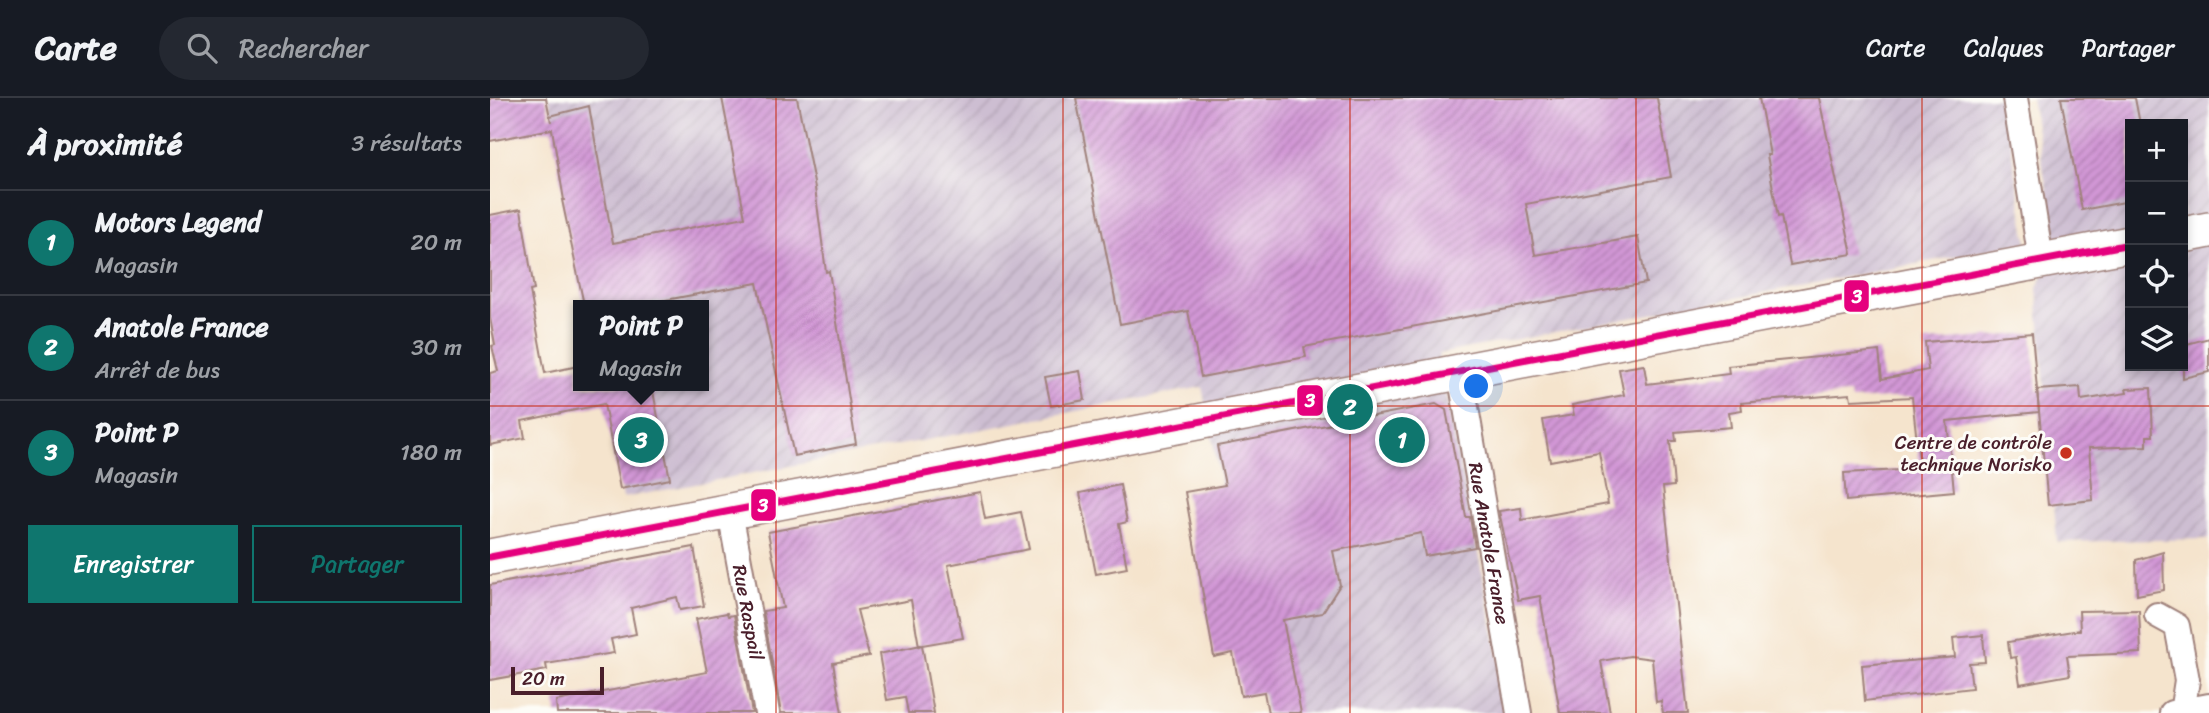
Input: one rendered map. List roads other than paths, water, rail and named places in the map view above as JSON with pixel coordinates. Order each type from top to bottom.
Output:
[{"type":"main road","points":[[2188,234],[2209,230]]},
{"type":"main road","points":[[492,549],[730,512],[2125,245]]},
{"type":"street","points":[[2015,98],[2041,260]]},
{"type":"street","name":"Rue Anatole France","points":[[1460,373],[1519,713]]},
{"type":"street","name":"Rue Raspail","points":[[730,512],[767,713]]},
{"type":"street","points":[[2157,615],[2177,626],[2187,680],[2179,712],[2209,706]]},
{"type":"place","name":"Anatole France","points":[[1350,407]]},
{"type":"place","name":"Point P","points":[[641,440]]},
{"type":"place","name":"Motors Legend","points":[[1402,440]]},
{"type":"place","name":"Centre de contrôle technique Norisko","points":[[2066,453]]}]
